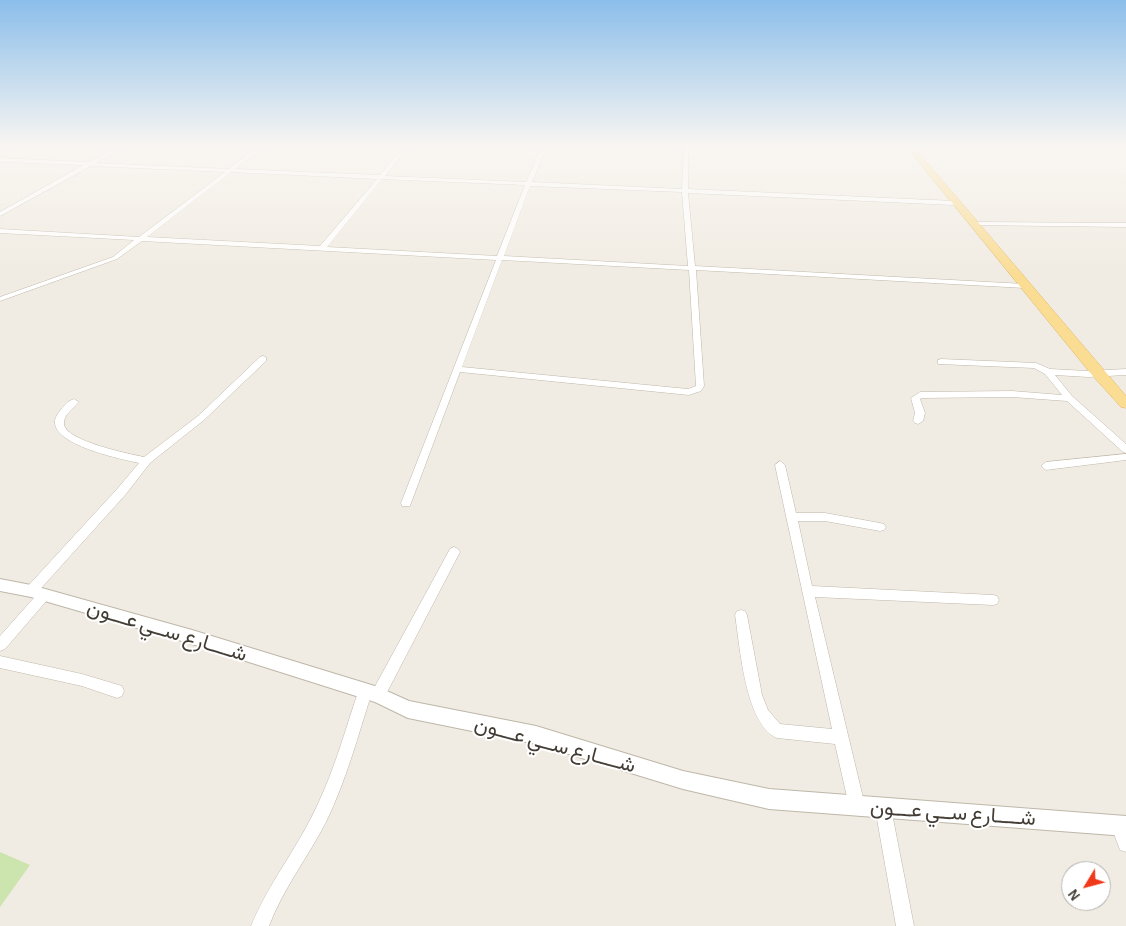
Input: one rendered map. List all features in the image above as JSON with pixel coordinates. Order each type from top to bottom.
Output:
[{"type":"main road","points":[[943,189],[975,224],[1097,372],[1126,404]]},
{"type":"street","points":[[0,214],[45,189]]},
{"type":"street","points":[[0,299],[108,261],[121,254],[205,189]]},
{"type":"street","points":[[322,248],[370,189]]},
{"type":"street","points":[[406,503],[526,189]]},
{"type":"street","points":[[664,189],[954,203]]},
{"type":"street","points":[[456,369],[694,391],[700,386],[692,268],[684,190]]},
{"type":"street","points":[[975,224],[1126,225]]},
{"type":"street","points":[[0,231],[143,237],[1025,286]]},
{"type":"street","points":[[0,645],[38,593],[146,461],[201,418],[263,359]]},
{"type":"street","points":[[940,362],[1036,366],[1048,372],[1088,374],[1097,372],[1126,372]]},
{"type":"street","points":[[1048,372],[1069,398],[1126,450]]},
{"type":"street","points":[[918,421],[920,413],[916,398],[920,395],[1012,394],[1069,398]]},
{"type":"street","points":[[74,402],[62,414],[60,419],[60,427],[67,436],[102,449],[146,461]]},
{"type":"street","points":[[1046,466],[1126,457]]},
{"type":"street","points":[[780,465],[857,806]]},
{"type":"street","points":[[791,517],[825,518],[880,528]]},
{"type":"street","points":[[260,926],[266,908],[315,828],[371,694],[454,552]]},
{"type":"street","name":"شــــارع ســي عـــون","points":[[0,585],[38,593],[192,637],[371,694],[408,709],[536,735],[683,780],[769,799],[994,814],[1122,826]]},
{"type":"street","points":[[807,591],[993,600]]},
{"type":"street","points":[[741,615],[755,696],[763,715],[777,730],[841,738]]},
{"type":"street","points":[[0,662],[82,680],[117,691]]},
{"type":"street","points":[[883,808],[905,926]]},
{"type":"street","points":[[1122,826],[1126,844]]},
{"type":"green space","points":[[0,852],[30,865],[0,907]]}]
